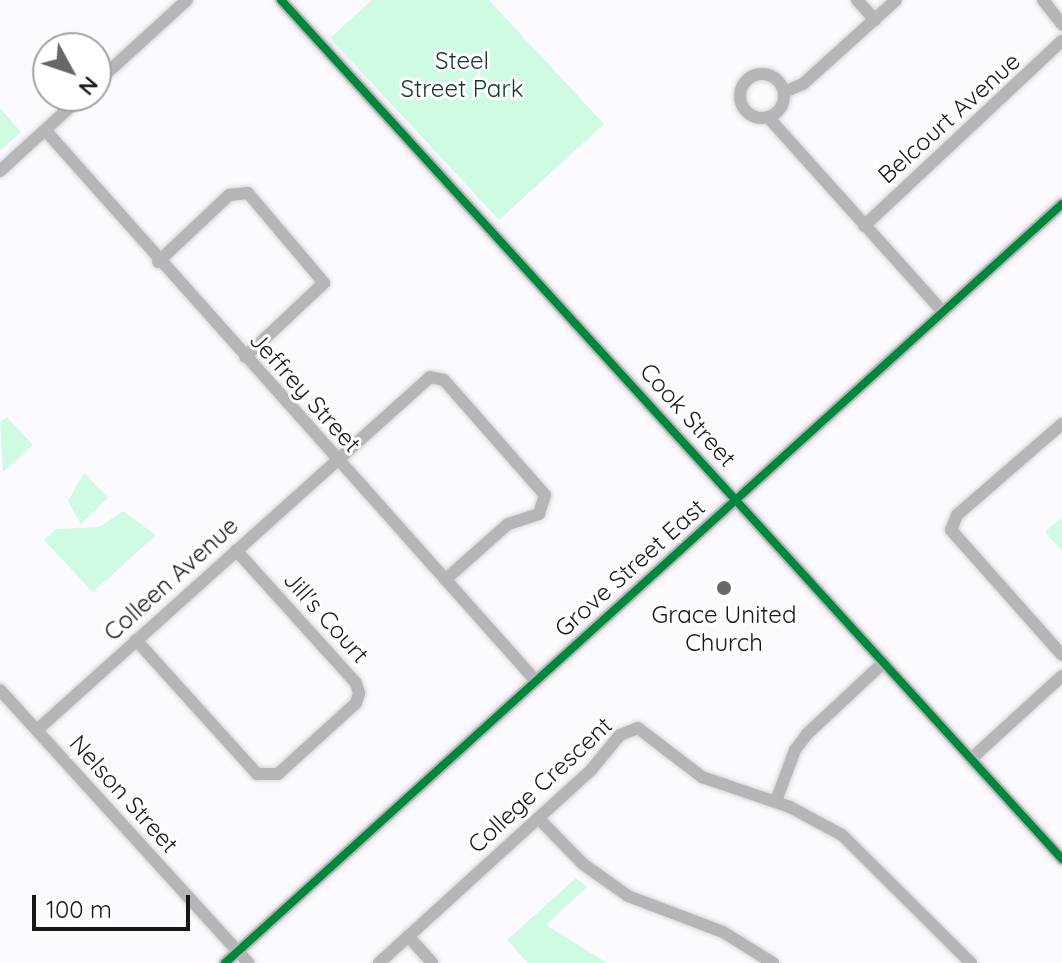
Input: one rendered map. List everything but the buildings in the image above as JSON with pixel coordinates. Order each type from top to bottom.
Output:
[{"type":"street","points":[[112,68],[187,0]]},
{"type":"street","name":"Cook Street","points":[[281,0],[1062,859]]},
{"type":"street","points":[[857,0],[875,20]]},
{"type":"street","points":[[784,92],[803,84],[896,0]]},
{"type":"street","points":[[1043,0],[1062,24]]},
{"type":"street","name":"Belcourt Avenue","points":[[864,226],[1062,41]]},
{"type":"street","points":[[763,74],[776,79],[784,92],[779,110],[768,117],[753,116],[742,106],[743,84],[763,74]]},
{"type":"street","points":[[0,171],[65,112]]},
{"type":"street","points":[[768,117],[943,312]]},
{"type":"street","name":"Jeffrey Street","points":[[45,130],[125,216],[158,262],[536,681]]},
{"type":"street","points":[[158,262],[229,195],[248,193],[324,283],[245,357]]},
{"type":"street","name":"Grove Street East","points":[[225,963],[1062,204]]},
{"type":"street","name":"Colleen Avenue","points":[[37,730],[430,377],[444,380],[541,488],[545,504],[539,514],[508,524],[445,580]]},
{"type":"street","points":[[1062,424],[957,515],[951,530],[1062,655]]},
{"type":"street","name":"Jill's Court","points":[[136,640],[257,774],[278,774],[356,703],[359,693],[356,683],[236,550]]},
{"type":"street","points":[[776,801],[795,750],[807,734],[884,662]]},
{"type":"street","points":[[971,759],[1062,676]]},
{"type":"street","name":"Nelson Street","points":[[0,690],[248,963]]},
{"type":"street","name":"College Crescent","points":[[379,963],[538,818],[620,735],[638,728],[702,777],[776,801],[857,847],[971,963]]},
{"type":"street","points":[[538,818],[583,864],[620,891],[723,932],[773,963]]},
{"type":"street","points":[[408,936],[432,963]]},
{"type":"green space","name":"Steel Street Park","points":[[372,0],[489,0],[604,124],[499,220],[330,38]]},
{"type":"green space","points":[[0,108],[21,132],[0,151]]},
{"type":"green space","points":[[7,417],[33,445],[3,472],[0,422]]},
{"type":"green space","points":[[84,473],[108,498],[81,524],[68,501]]},
{"type":"green space","points":[[123,511],[156,535],[93,592],[44,540],[56,529],[99,527]]},
{"type":"green space","points":[[1062,517],[1062,551],[1045,532]]},
{"type":"green space","points":[[576,878],[587,887],[546,925],[607,963],[528,963],[507,940]]},
{"type":"cycle path","points":[[281,0],[1062,859]]},
{"type":"cycle path","points":[[225,963],[1062,204]]},
{"type":"place","name":"Grace United Church","points":[[724,588]]}]
